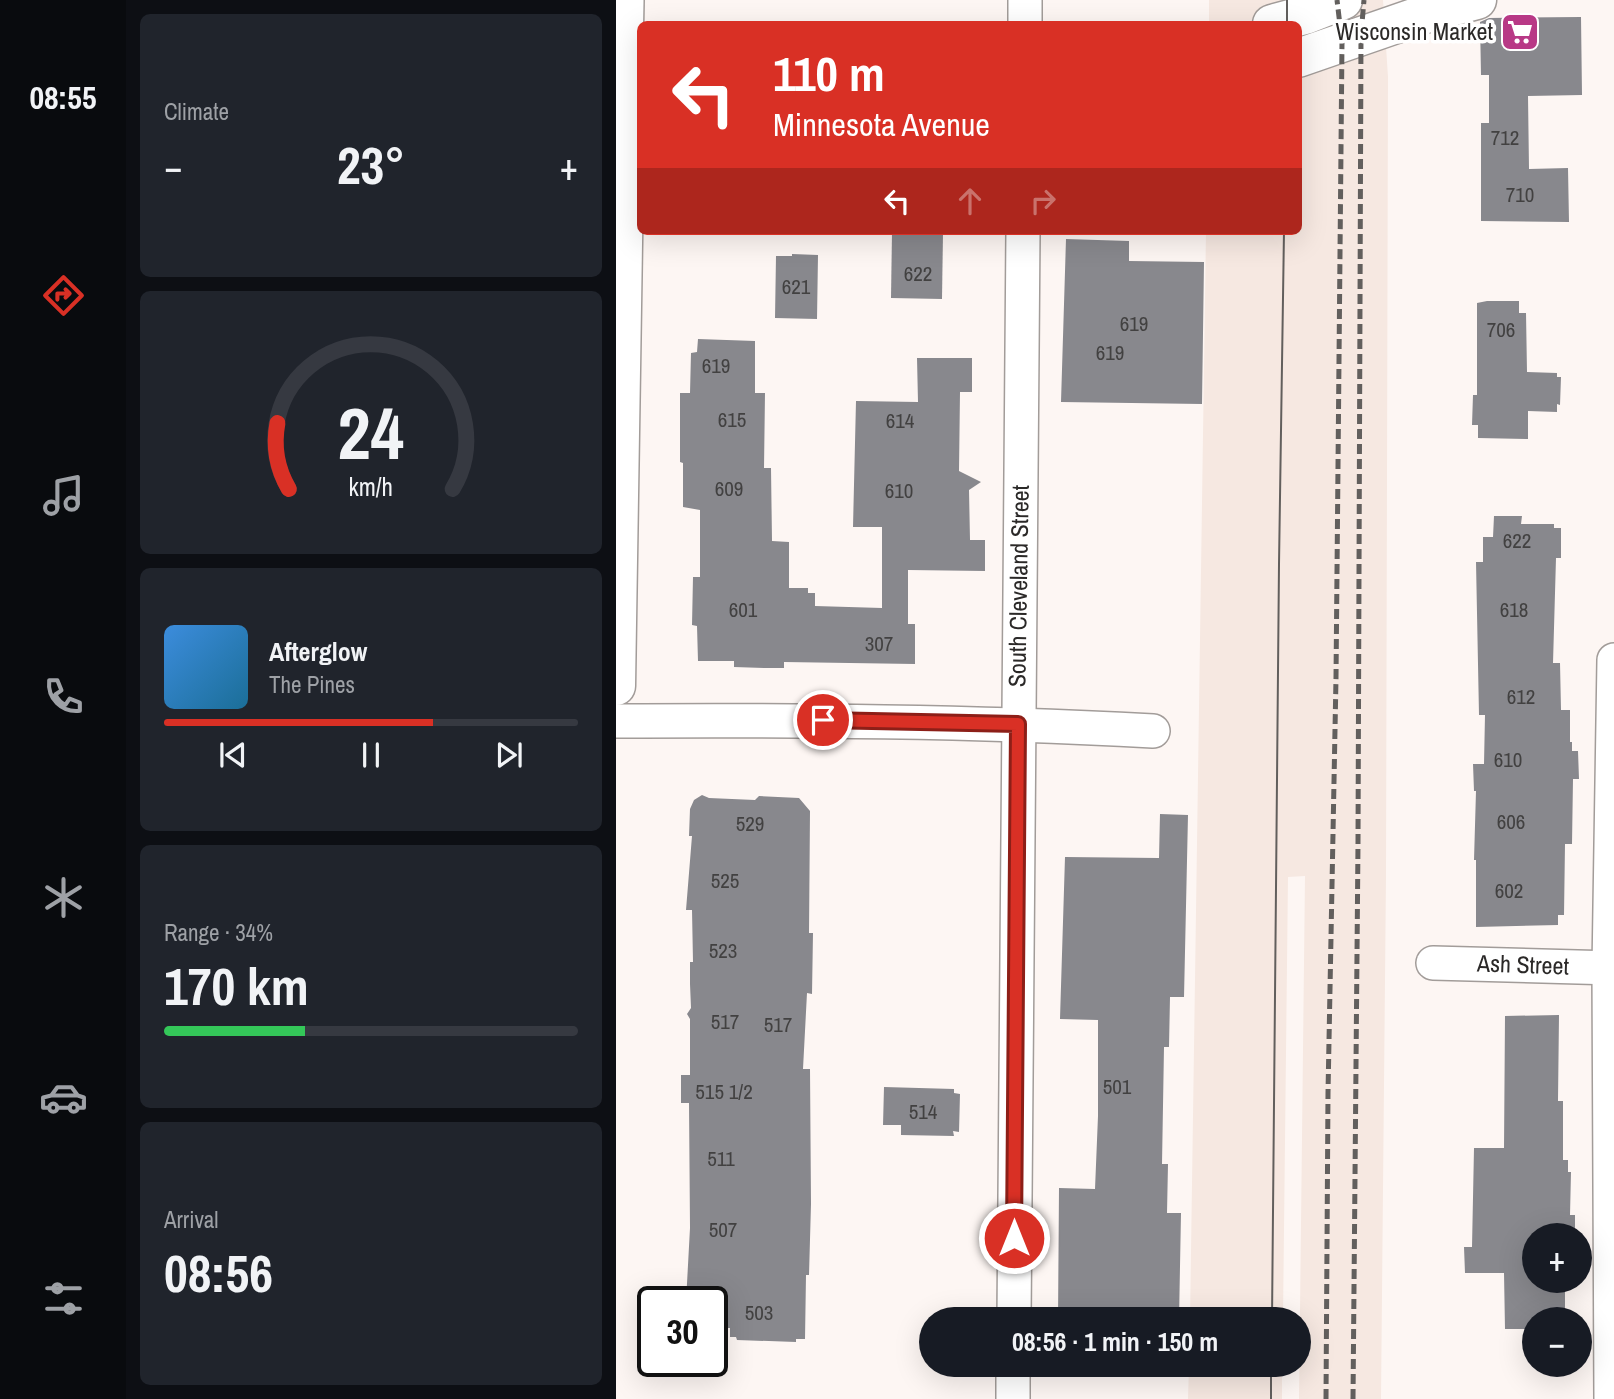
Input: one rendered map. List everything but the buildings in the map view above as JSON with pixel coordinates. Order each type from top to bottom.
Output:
[{"type":"street","points":[[616,685],[627,0]]},
{"type":"street","points":[[1025,21],[1026,0]]},
{"type":"street","points":[[1283,21],[1343,0]]},
{"type":"street","points":[[1302,57],[1428,13],[1477,0]]},
{"type":"street","name":"South Cleveland Street","points":[[1014,1307],[1023,235]]},
{"type":"street","points":[[1611,1399],[1614,660]]},
{"type":"street","points":[[616,721],[823,720],[1018,724],[1153,732]]},
{"type":"street","name":"Ash Street","points":[[1433,962],[1612,968]]},
{"type":"street","points":[[1013,1377],[1013,1399]]},
{"type":"shaded area","points":[[1209,0],[1383,0],[1388,77],[1386,876],[1381,1399],[1299,1399],[1299,1377],[1311,1377],[1311,1307],[1300,1307],[1305,876],[1288,877],[1283,1307],[1190,1307],[1206,235],[1302,235],[1302,21],[1209,21]]},
{"type":"shaded area","points":[[1189,1377],[1282,1377],[1282,1399],[1188,1399]]},
{"type":"tram line","points":[[1287,0],[1287,21]]},
{"type":"tram line","points":[[1272,1307],[1284,235]]},
{"type":"tram line","points":[[1271,1377],[1271,1399]]},
{"type":"railway","points":[[1326,1399],[1342,42],[1337,0]]},
{"type":"railway","points":[[1353,1399],[1361,35],[1364,0]]},
{"type":"place","name":"Wisconsin Market","points":[[1520,32]]},
{"type":"route","points":[[823,720],[1018,724],[1014,1238]]}]
